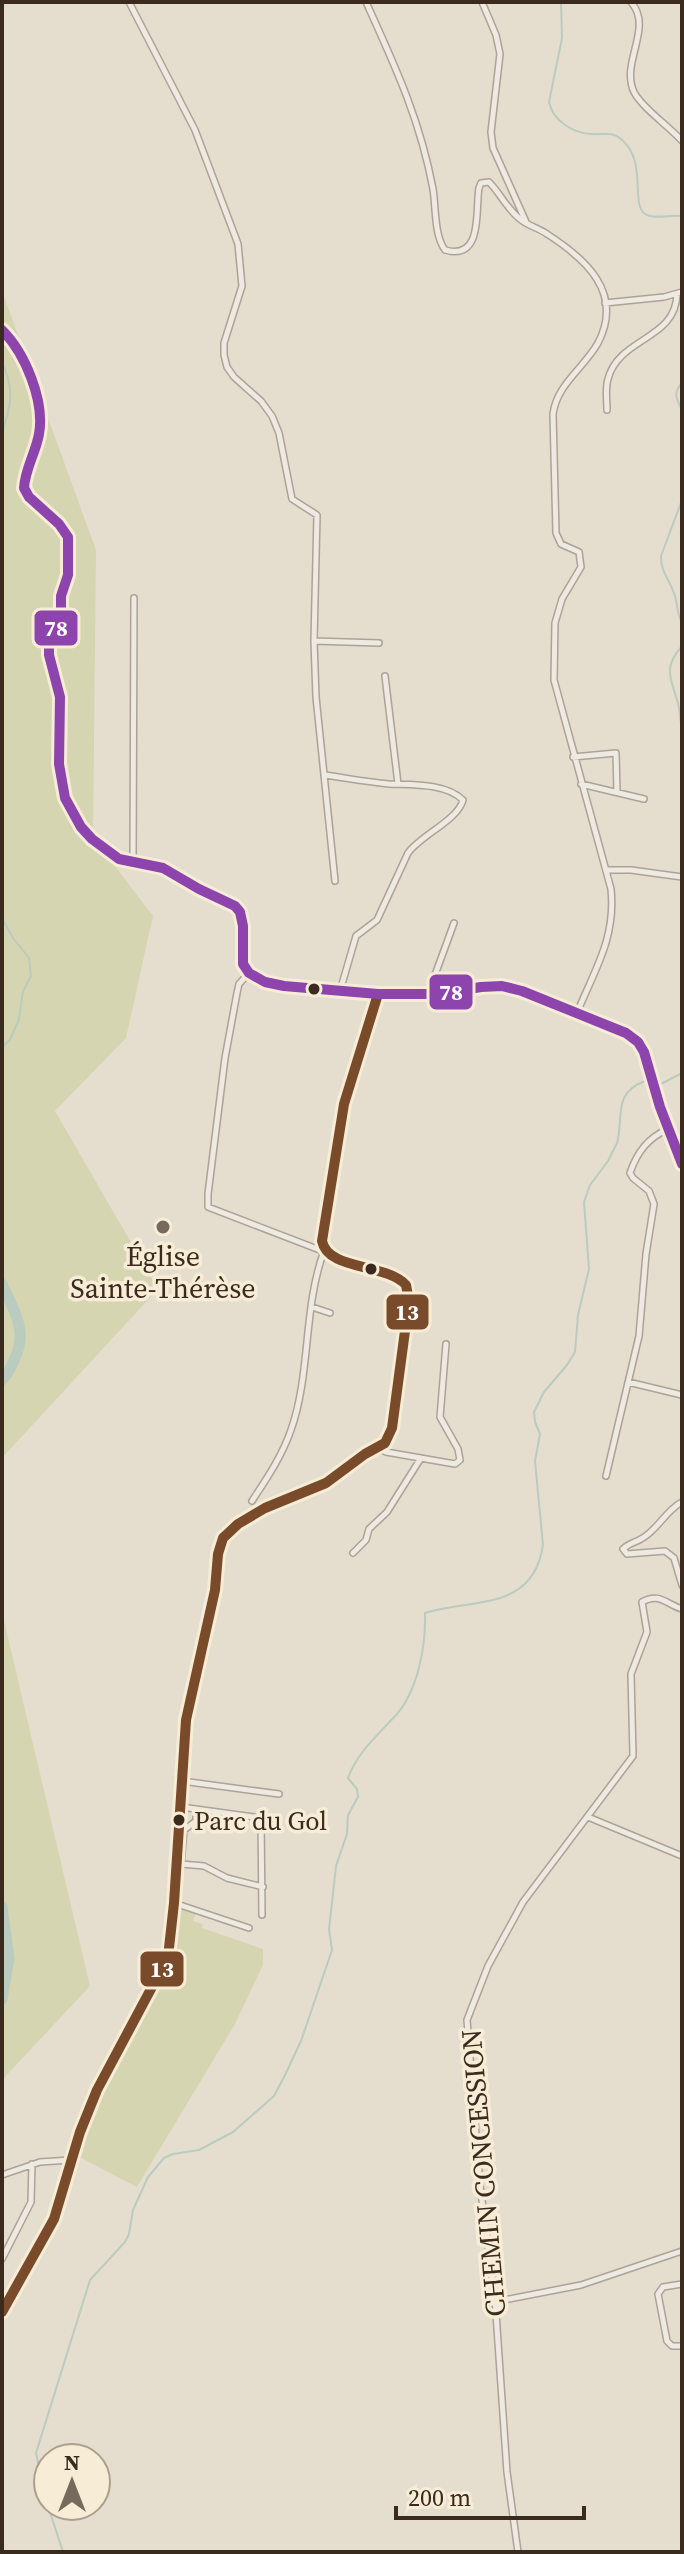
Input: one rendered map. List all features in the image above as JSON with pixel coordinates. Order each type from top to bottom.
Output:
[{"type":"main road","points":[[2,330],[10,338],[25,366],[37,398],[40,417],[39,434],[24,488],[68,537],[68,575],[61,596],[61,615],[49,646],[60,697],[59,764],[65,798],[81,827],[119,859],[163,868],[235,906],[240,912],[243,926],[243,964],[249,973],[265,982],[378,994],[428,994],[502,986],[522,991],[626,1033],[638,1042],[644,1052],[660,1107],[682,1164]]},
{"type":"main road","points":[[2,2312],[51,2227],[70,2160],[97,2090],[165,1965],[170,1948],[186,1720],[215,1590],[219,1547],[223,1538],[238,1524],[265,1508],[326,1483],[378,1448],[388,1439],[392,1428],[409,1301],[406,1285],[392,1275],[336,1259],[325,1252],[322,1241],[344,1104],[378,994]]},
{"type":"street","points":[[129,2],[195,130],[238,244],[242,286],[224,343],[227,367],[268,408],[279,433],[292,499],[317,515],[316,697],[335,881]]},
{"type":"street","points":[[366,2],[419,127],[435,200],[440,244],[452,252],[471,242],[477,229],[479,188],[484,181],[492,185],[510,209],[526,223],[545,232],[590,268],[599,279],[605,303],[604,331],[596,347],[561,390],[554,403],[553,414],[556,533],[561,544],[579,552],[582,561],[562,599],[555,623],[554,680],[611,889],[610,935],[577,1013]]},
{"type":"street","points":[[482,2],[496,35],[500,54],[491,132],[493,148],[526,223]]},
{"type":"street","points":[[631,2],[638,11],[639,29],[631,65],[634,92],[682,141]]},
{"type":"street","points":[[605,303],[679,293],[671,318],[622,354],[615,363],[606,383],[607,410]]},
{"type":"street","points":[[133,863],[134,598]]},
{"type":"street","points":[[314,641],[379,643]]},
{"type":"street","points":[[385,676],[398,784]]},
{"type":"street","points":[[573,757],[616,753],[617,792]]},
{"type":"street","points":[[324,775],[449,791],[463,800],[457,812],[415,844],[408,853],[377,920],[356,936],[340,991]]},
{"type":"street","points":[[581,784],[644,799]]},
{"type":"street","points":[[606,870],[682,877]]},
{"type":"street","points":[[428,994],[454,923]]},
{"type":"street","points":[[249,973],[239,984],[225,1058],[208,1207],[325,1252],[315,1286],[292,1427],[283,1450],[252,1501]]},
{"type":"street","points":[[606,1476],[639,1336],[654,1204],[652,1194],[630,1173],[642,1148],[654,1136],[668,1129]]},
{"type":"street","points":[[312,1307],[330,1313]]},
{"type":"street","points":[[378,1448],[455,1464],[460,1460],[458,1449],[440,1417],[446,1344]]},
{"type":"street","points":[[628,1382],[682,1395]]},
{"type":"street","points":[[353,1553],[366,1540],[369,1529],[387,1512],[421,1458]]},
{"type":"street","points":[[682,1502],[668,1511],[657,1527],[642,1539],[627,1544],[623,1549],[627,1554],[665,1551],[674,1558],[682,1585]]},
{"type":"street","name":"CHEMIN CONCESSION","points":[[518,2552],[507,2472],[496,2309],[480,2185],[467,2020],[488,1966],[523,1902],[633,1756],[631,1674],[647,1632],[642,1602],[660,1598],[682,1609]]},
{"type":"street","points":[[182,1781],[279,1794]]},
{"type":"street","points":[[181,1807],[261,1818],[262,1915]]},
{"type":"street","points":[[196,1809],[196,1821],[184,1830],[181,1864],[204,1866],[227,1878],[263,1887]]},
{"type":"street","points":[[588,1817],[682,1856]]},
{"type":"street","points":[[174,1903],[249,1928]]},
{"type":"street","points":[[2,2175],[32,2164],[70,2160]]},
{"type":"street","points":[[2,2259],[31,2202],[32,2164]]},
{"type":"street","points":[[496,2309],[504,2300],[581,2285],[682,2251]]},
{"type":"street","points":[[682,2284],[663,2287],[658,2294],[667,2341],[672,2346],[682,2346]]},
{"type":"green space","points":[[2,291],[96,550],[93,837],[153,916],[126,1038],[55,1111],[158,1289],[2,1458]]},
{"type":"green space","points":[[2,1612],[90,1986],[2,2080]]},
{"type":"green space","name":"Parc du Gol","points":[[177,1908],[196,1913],[193,1921],[203,1924],[202,1928],[263,1949],[263,1965],[235,2024],[137,2187],[77,2156],[88,2119],[107,2077],[167,1971]]},
{"type":"waterway","points":[[561,2],[562,38],[549,102],[551,109],[559,120],[571,128],[584,133],[614,135],[621,139],[634,159],[639,201],[645,214],[653,217],[682,216]]},
{"type":"waterway","points":[[2,363],[10,397],[2,431]]},
{"type":"waterway","points":[[682,383],[676,396],[682,410]]},
{"type":"waterway","points":[[682,500],[661,556],[682,623]]},
{"type":"waterway","points":[[682,646],[670,668],[682,730]]},
{"type":"waterway","points":[[2,918],[29,958],[31,976],[23,991],[19,1019],[10,1040],[2,1047]]},
{"type":"waterway","points":[[659,1085],[682,1073]]},
{"type":"waterway","points":[[63,2552],[46,2500],[36,2453],[90,2280],[125,2242],[133,2210],[148,2177],[164,2158],[199,2150],[233,2132],[274,2096],[285,2075],[301,2041],[332,1950],[329,1929],[336,1866],[347,1834],[348,1815],[358,1797],[357,1789],[348,1778],[363,1751],[397,1714],[410,1692],[422,1653],[425,1613],[481,1603],[514,1592],[527,1582],[537,1567],[543,1545],[535,1461],[540,1434],[534,1412],[544,1392],[575,1352],[578,1315],[589,1269],[584,1202],[590,1185],[617,1143],[623,1099],[635,1086],[645,1081],[649,1083]]},
{"type":"waterway","points":[[2,1284],[20,1330],[19,1348],[2,1380]]},
{"type":"waterway","points":[[2,1907],[9,1958],[2,1999]]},
{"type":"transit line","name":"78","points":[[2,330],[25,364],[39,407],[39,434],[24,488],[68,537],[68,575],[61,596],[61,615],[49,646],[49,655],[60,697],[59,764],[65,798],[81,827],[119,859],[163,868],[235,906],[240,912],[243,926],[243,964],[249,973],[265,982],[378,994],[440,994],[502,986],[522,991],[626,1033],[638,1042],[644,1052],[660,1107],[682,1164]]},
{"type":"transit line","name":"13","points":[[2,2312],[54,2219],[80,2132],[97,2090],[168,1957],[186,1720],[215,1590],[218,1554],[223,1538],[238,1524],[265,1508],[326,1483],[385,1443],[392,1428],[409,1301],[406,1285],[385,1273],[335,1257],[327,1251],[322,1241],[344,1104],[378,994]]},
{"type":"place","name":"Église Sainte-Thérèse","points":[[163,1227]]},
{"type":"place","name":"Parc du Gol","points":[[179,1820]]}]
